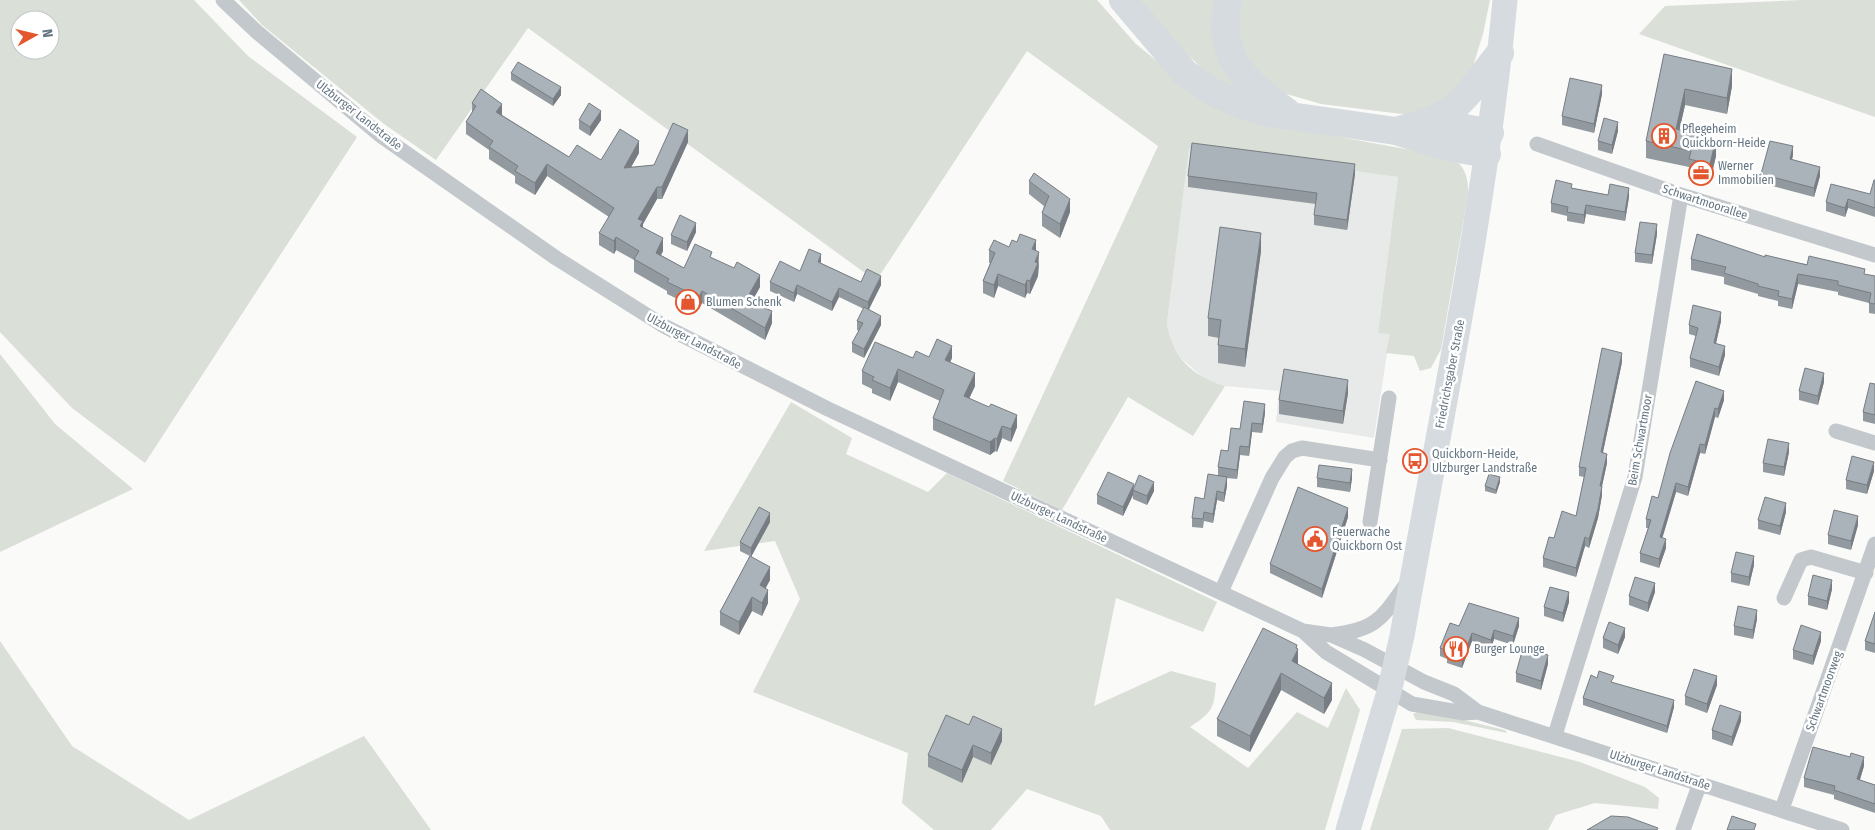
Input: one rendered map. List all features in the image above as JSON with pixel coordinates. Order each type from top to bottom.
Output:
[{"type":"highway","points":[[1123,0],[1185,72],[1214,93],[1269,114],[1291,115],[1396,131],[1448,147],[1489,144]]},
{"type":"highway","points":[[1228,0],[1225,17],[1226,38],[1241,74],[1252,87],[1291,115]]},
{"type":"highway","points":[[1396,131],[1430,121],[1453,107],[1467,94],[1500,53]]},
{"type":"highway","points":[[1430,121],[1489,144]]},
{"type":"main road","name":"Friedrichsgaber Straße","points":[[1348,830],[1396,666],[1448,385],[1489,144],[1505,0]]},
{"type":"street","name":"Ulzburger Landstraße","points":[[223,0],[257,32],[380,135],[578,273],[664,326],[828,409],[1303,631],[1326,652],[1389,692],[1412,704],[1464,713],[1478,712]]},
{"type":"street","name":"Schwartmoorallee","points":[[1538,144],[1681,195],[1875,255]]},
{"type":"street","name":"Beim Schwartmoor","points":[[1555,735],[1635,477],[1681,195]]},
{"type":"street","points":[[1370,522],[1388,398]]},
{"type":"street","points":[[1836,431],[1875,443]]},
{"type":"street","points":[[1220,592],[1272,478],[1285,457],[1292,451],[1302,448],[1380,460]]},
{"type":"street","name":"Schwartmoorweg","points":[[1782,809],[1875,544]]},
{"type":"street","points":[[1784,598],[1800,560],[1811,557],[1866,572]]},
{"type":"street","name":"Ulzburger Landstraße","points":[[1303,631],[1332,635],[1356,632],[1376,623],[1412,576]]},
{"type":"street","name":"Ulzburger Landstraße","points":[[1332,635],[1428,684],[1454,694],[1478,712],[1555,735],[1842,830]]},
{"type":"street","points":[[1683,830],[1700,783]]},
{"type":"shaded area","points":[[0,0],[194,0],[248,56],[357,137],[145,463],[72,408],[0,332]]},
{"type":"shaded area","points":[[239,0],[1097,0],[1136,44],[1207,102],[1268,124],[1449,157],[1459,163],[1467,178],[1468,195],[1441,349],[1431,368],[1420,371],[1414,356],[1386,353],[1390,334],[1378,333],[1398,177],[1189,149],[1167,323],[1173,346],[1185,364],[1203,377],[1225,386],[1193,436],[1128,397],[1062,510],[1003,481],[1158,146],[1027,51],[876,281],[528,28],[436,160],[384,124],[262,25]]},
{"type":"shaded area","points":[[1141,0],[1218,0],[1264,105],[1227,91],[1179,47]]},
{"type":"shaded area","points":[[1240,0],[1490,0],[1483,34],[1473,66],[1453,99],[1410,115],[1321,104],[1280,92],[1241,56],[1236,11]]},
{"type":"shaded area","points":[[1802,0],[1875,0],[1875,117],[1639,34],[1665,6]]},
{"type":"shaded area","points":[[1189,149],[1398,177],[1378,332],[1390,334],[1374,438],[1276,422],[1279,391],[1225,386],[1207,381],[1181,358],[1169,340],[1167,323]]},
{"type":"shaded area","points":[[0,354],[55,424],[133,489],[0,552]]},
{"type":"shaded area","points":[[791,402],[852,438],[846,454],[928,492],[947,473],[1217,602],[1203,632],[1116,598],[1094,706],[1171,671],[1216,683],[1213,705],[1203,718],[1190,727],[1248,768],[1297,712],[1328,728],[1346,688],[1360,710],[1325,830],[1110,830],[1101,816],[1027,789],[991,830],[934,830],[902,803],[908,753],[753,692],[800,599],[775,541],[704,551]]},
{"type":"shaded area","points":[[0,641],[72,746],[189,820],[364,736],[431,830],[0,830]]},
{"type":"shaded area","points":[[1418,712],[1447,716],[1505,730],[1507,733],[1453,722],[1416,720],[1413,714]]},
{"type":"shaded area","points":[[1448,728],[1580,762],[1645,787],[1659,798],[1658,809],[1595,803],[1556,815],[1548,830],[1370,830],[1402,729]]},
{"type":"building","points":[[1664,54],[1732,69],[1727,98],[1685,89],[1676,129],[1716,139],[1710,164],[1689,159],[1691,151],[1646,141]]},
{"type":"building","points":[[518,62],[561,87],[553,99],[511,73]]},
{"type":"building","points":[[1570,78],[1602,85],[1594,124],[1562,116]]},
{"type":"building","points":[[481,89],[502,104],[496,112],[569,157],[577,145],[601,160],[620,129],[639,141],[624,168],[654,165],[673,123],[688,130],[662,187],[657,187],[638,219],[643,221],[640,226],[663,238],[656,253],[684,268],[695,244],[712,252],[710,257],[734,268],[737,262],[760,275],[746,300],[772,311],[765,328],[702,291],[699,297],[667,282],[669,279],[634,259],[639,251],[616,237],[614,241],[599,233],[614,208],[547,164],[535,183],[515,171],[518,166],[489,147],[493,141],[466,122],[476,106],[472,103]]},
{"type":"building","points":[[589,103],[601,111],[590,127],[579,120]]},
{"type":"building","points":[[1604,118],[1618,122],[1612,145],[1598,141]]},
{"type":"building","points":[[1770,141],[1793,146],[1790,159],[1820,167],[1814,188],[1761,174]]},
{"type":"building","points":[[1192,143],[1355,164],[1347,220],[1314,215],[1317,193],[1188,176]]},
{"type":"building","points":[[1034,173],[1070,199],[1060,224],[1042,213],[1049,196],[1029,181]]},
{"type":"building","points":[[1556,180],[1572,184],[1571,188],[1608,195],[1610,184],[1629,188],[1625,212],[1586,205],[1584,215],[1567,212],[1568,207],[1551,203]]},
{"type":"building","points":[[1874,180],[1875,208],[1848,199],[1845,208],[1826,202],[1831,184],[1870,194]]},
{"type":"building","points":[[680,215],[696,223],[687,242],[671,235]]},
{"type":"building","points":[[1640,222],[1657,224],[1652,255],[1635,253]]},
{"type":"building","points":[[1220,227],[1261,233],[1245,349],[1218,345],[1221,320],[1208,318]]},
{"type":"building","points":[[1020,234],[1036,240],[1032,249],[1039,252],[1035,262],[1038,263],[1030,281],[1027,280],[1025,285],[998,274],[994,285],[983,281],[995,253],[989,250],[994,240],[1009,247],[1012,240],[1017,242]]},
{"type":"building","points":[[1697,234],[1765,257],[1765,255],[1807,265],[1809,256],[1865,269],[1864,274],[1875,276],[1875,304],[1869,303],[1871,293],[1838,285],[1838,281],[1798,274],[1792,299],[1778,296],[1779,291],[1758,286],[1758,284],[1724,273],[1726,267],[1691,259]]},
{"type":"building","points":[[809,249],[821,254],[818,262],[861,282],[867,269],[881,276],[868,302],[839,288],[832,302],[797,285],[794,293],[770,282],[780,261],[800,271]]},
{"type":"building","points":[[1693,305],[1721,312],[1714,343],[1725,346],[1719,367],[1690,358],[1698,328],[1689,325]]},
{"type":"building","points":[[864,307],[881,316],[864,349],[852,343],[863,323],[857,321]]},
{"type":"building","points":[[937,339],[952,346],[945,360],[975,373],[964,396],[989,407],[991,404],[1017,415],[1011,429],[1002,426],[997,439],[995,438],[990,442],[933,418],[944,390],[898,369],[890,388],[872,380],[874,377],[862,371],[875,342],[913,358],[916,351],[929,357]]},
{"type":"building","points":[[1602,348],[1622,353],[1601,452],[1607,454],[1600,486],[1602,486],[1598,509],[1589,539],[1585,537],[1576,568],[1543,558],[1549,537],[1554,538],[1562,511],[1576,516],[1586,468],[1579,467]]},
{"type":"building","points":[[1805,368],[1824,373],[1818,396],[1799,391]]},
{"type":"building","points":[[1284,369],[1348,380],[1343,411],[1279,400]]},
{"type":"building","points":[[1696,381],[1724,391],[1718,409],[1715,408],[1705,445],[1700,444],[1688,487],[1676,483],[1660,537],[1666,539],[1659,559],[1640,553],[1651,520],[1646,519],[1652,496],[1658,498],[1670,453]]},
{"type":"building","points":[[1870,383],[1875,384],[1875,415],[1863,412]]},
{"type":"building","points":[[1244,401],[1265,404],[1262,424],[1252,423],[1249,447],[1240,446],[1237,470],[1218,467],[1221,450],[1228,451],[1231,428],[1240,429]]},
{"type":"building","points":[[1768,439],[1789,443],[1784,467],[1763,463]]},
{"type":"building","points":[[1852,456],[1874,462],[1867,485],[1846,480]]},
{"type":"building","points":[[1319,465],[1352,469],[1350,483],[1317,478]]},
{"type":"building","points":[[1108,472],[1134,484],[1123,507],[1097,495]]},
{"type":"building","points":[[1208,474],[1227,477],[1224,493],[1217,491],[1213,514],[1204,512],[1203,519],[1192,518],[1195,497],[1204,499]]},
{"type":"building","points":[[1489,474],[1500,477],[1496,490],[1485,486]]},
{"type":"building","points":[[1139,475],[1154,482],[1147,496],[1133,490]]},
{"type":"building","points":[[1298,487],[1348,508],[1322,589],[1270,564]]},
{"type":"building","points":[[1765,497],[1786,503],[1780,526],[1758,520]]},
{"type":"building","points":[[759,507],[770,513],[751,548],[740,542]]},
{"type":"building","points":[[1834,510],[1858,516],[1851,541],[1828,535]]},
{"type":"building","points":[[1736,552],[1754,556],[1749,577],[1731,573]]},
{"type":"building","points":[[750,556],[770,567],[760,585],[768,590],[762,603],[752,597],[739,622],[720,612]]},
{"type":"building","points":[[1813,575],[1832,580],[1827,601],[1808,596]]},
{"type":"building","points":[[1635,577],[1655,583],[1648,603],[1629,596]]},
{"type":"building","points":[[1550,587],[1569,592],[1563,613],[1544,607]]},
{"type":"building","points":[[1469,603],[1519,618],[1513,636],[1494,630],[1491,640],[1472,633],[1462,660],[1447,654],[1448,651],[1440,648],[1450,623],[1459,626]]},
{"type":"building","points":[[1738,606],[1757,610],[1753,630],[1734,626]]},
{"type":"building","points":[[1875,612],[1875,644],[1865,641]]},
{"type":"building","points":[[1609,622],[1625,628],[1618,645],[1603,638]]},
{"type":"building","points":[[1801,625],[1821,632],[1813,656],[1793,650]]},
{"type":"building","points":[[1263,628],[1297,645],[1296,648],[1298,649],[1292,661],[1332,683],[1324,698],[1281,673],[1250,736],[1217,719]]},
{"type":"building","points":[[1523,648],[1548,655],[1541,681],[1516,673]]},
{"type":"building","points":[[1694,669],[1717,676],[1707,704],[1685,696]]},
{"type":"building","points":[[1599,671],[1614,676],[1611,682],[1674,700],[1667,726],[1583,698],[1591,675],[1597,678]]},
{"type":"building","points":[[1720,705],[1741,712],[1732,737],[1712,730]]},
{"type":"building","points":[[946,715],[969,725],[973,716],[1002,729],[991,753],[973,745],[962,770],[928,755]]},
{"type":"building","points":[[1813,747],[1850,757],[1851,753],[1864,757],[1857,779],[1875,785],[1875,804],[1834,790],[1835,786],[1804,778]]},
{"type":"building","points":[[1611,816],[1628,817],[1658,828],[1657,830],[1587,830]]},
{"type":"building","points":[[1732,816],[1756,824],[1754,830],[1727,830]]},
{"type":"place","name":"Pflegeheim Quickborn-Heide","points":[[1664,136]]},
{"type":"place","name":"Werner Immobilien","points":[[1701,173]]},
{"type":"place","name":"Blumen Schenk","points":[[688,302]]},
{"type":"place","name":"Quickborn-Heide, Ulzburger Landstraße","points":[[1415,461]]},
{"type":"place","name":"Feuerwache Quickborn Ost","points":[[1315,539]]},
{"type":"place","name":"Burger Lounge","points":[[1456,649]]}]
